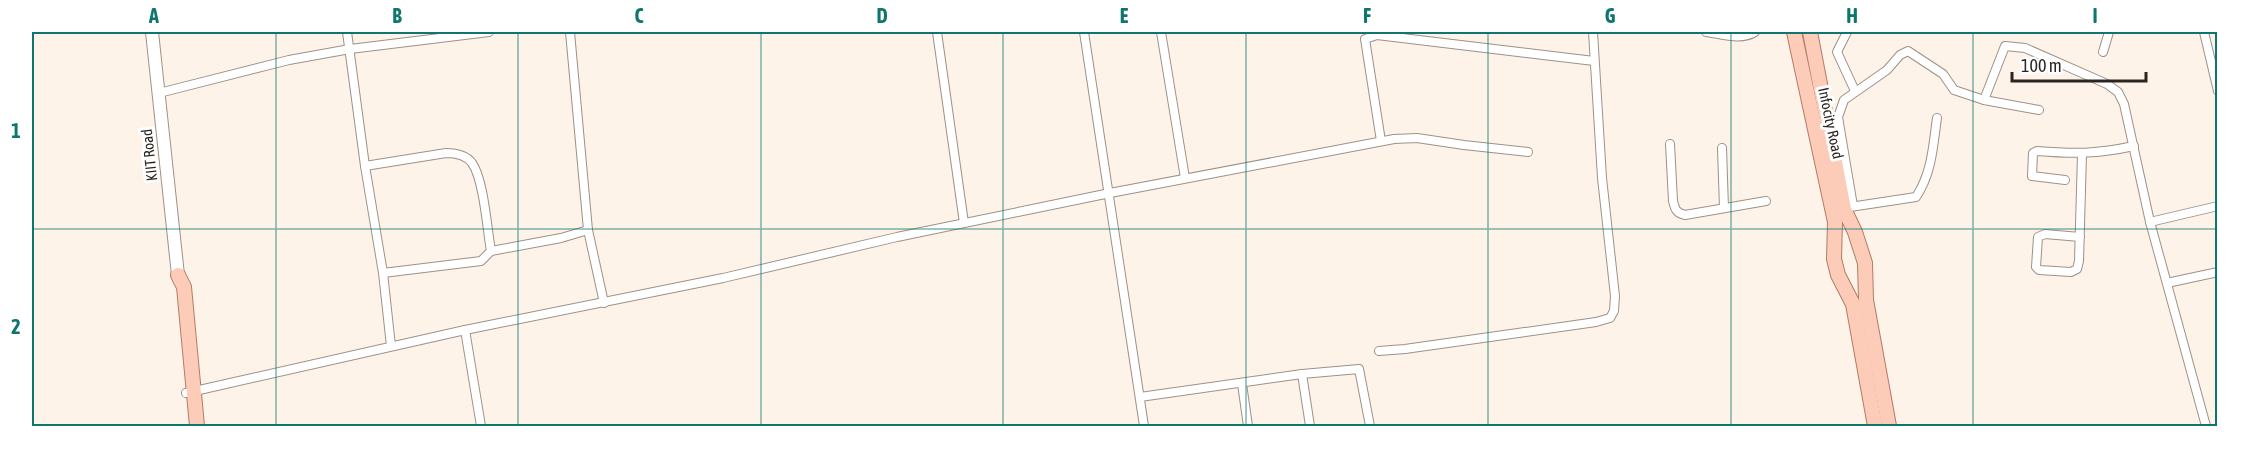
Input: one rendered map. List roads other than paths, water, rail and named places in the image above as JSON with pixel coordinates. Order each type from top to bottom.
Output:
[{"type":"main road","name":"KIIT Road","points":[[152,32],[178,275],[175,286],[189,392],[197,426]]},
{"type":"main road","name":"Infocity Road","points":[[1794,32],[1845,214],[1855,232],[1865,263],[1859,302],[1875,426]]},
{"type":"main road","name":"Infocity Road","points":[[1810,32],[1845,214],[1834,259],[1838,275],[1859,302],[1889,426]]},
{"type":"main road","name":"KIIT Road","points":[[189,392],[189,426]]},
{"type":"street","points":[[347,32],[365,166],[383,273],[391,346]]},
{"type":"street","points":[[159,93],[289,60],[465,32],[489,32]]},
{"type":"street","points":[[570,32],[588,230],[604,303]]},
{"type":"street","points":[[937,32],[964,223]]},
{"type":"street","points":[[1084,32],[1144,426]]},
{"type":"street","points":[[1161,32],[1185,178]]},
{"type":"street","points":[[1379,351],[1405,350],[1610,318],[1614,311],[1615,296],[1602,178],[1593,32]]},
{"type":"street","points":[[1706,32],[1737,37],[1755,32]]},
{"type":"street","points":[[1847,32],[1837,52],[1855,91]]},
{"type":"street","points":[[2103,52],[2109,32]]},
{"type":"street","points":[[2204,32],[2214,59],[2217,92]]},
{"type":"street","points":[[1381,141],[1365,35],[1594,61]]},
{"type":"street","points":[[1984,100],[2005,46],[2025,48],[2107,84],[2118,92],[2124,104],[2150,222],[2206,426]]},
{"type":"street","points":[[1937,118],[1930,168],[1925,183],[1916,197],[1845,214],[1838,117],[1844,100],[1887,70],[1900,55],[1908,51],[1943,74],[1954,90],[1984,100],[2039,110]]},
{"type":"street","points":[[189,392],[391,346],[604,303],[964,223],[1381,141],[1418,138],[1464,146],[1528,152]]},
{"type":"street","points":[[1670,144],[1675,210],[1678,214],[1685,215],[1766,201]]},
{"type":"street","points":[[2065,180],[2031,176],[2033,153],[2037,151],[2102,153],[2134,146]]},
{"type":"street","points":[[1722,148],[1724,208]]},
{"type":"street","points":[[365,166],[446,153],[458,154],[471,161],[479,179],[491,252]]},
{"type":"street","points":[[2080,237],[2045,234],[2038,237],[2036,267],[2039,270],[2071,272],[2077,269],[2079,261],[2080,237],[2082,154]]},
{"type":"street","points":[[2150,222],[2217,206]]},
{"type":"street","points":[[383,273],[481,261],[491,252],[561,238],[588,230]]},
{"type":"street","points":[[2166,282],[2217,272]]},
{"type":"street","points":[[465,330],[481,426]]},
{"type":"street","points":[[1140,397],[1302,374],[1359,369],[1370,426]]},
{"type":"street","points":[[1302,374],[1310,426]]},
{"type":"street","points":[[1242,384],[1248,426]]}]
